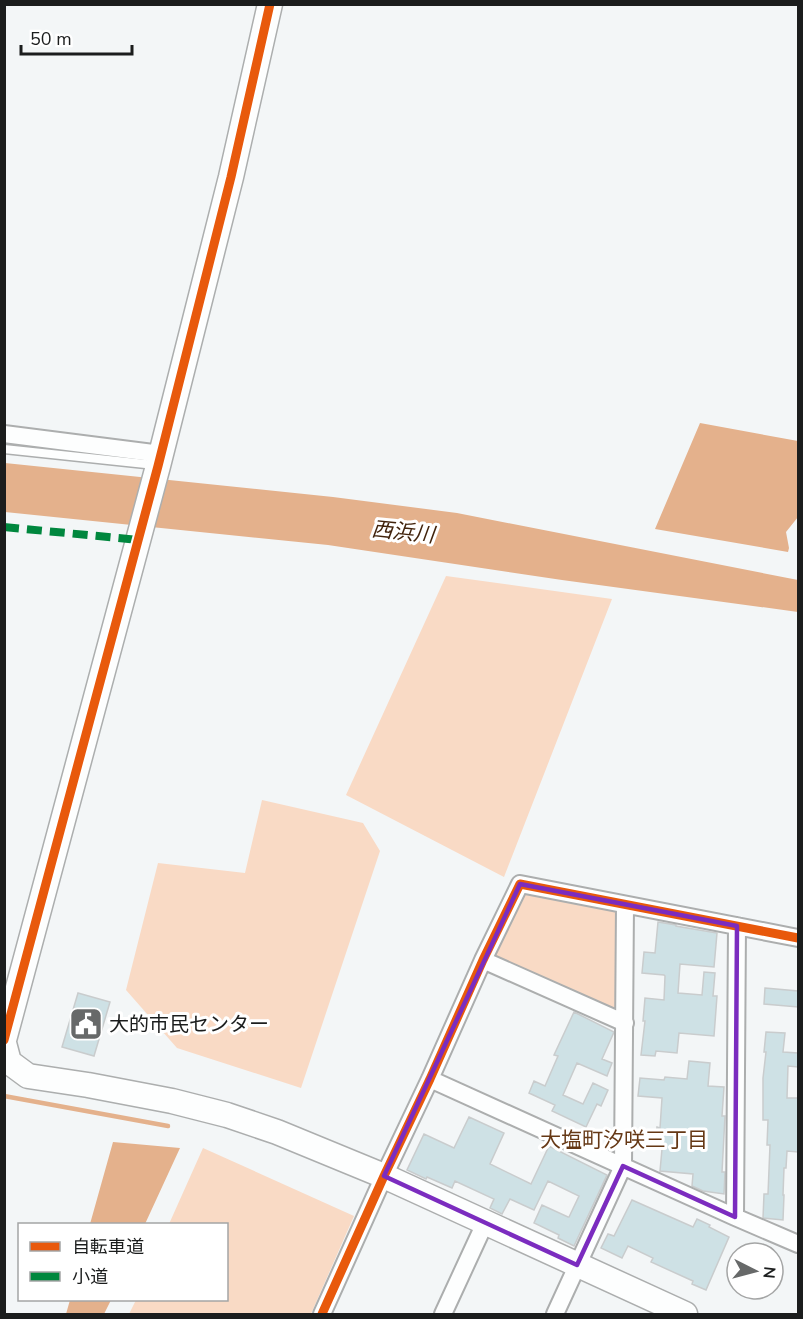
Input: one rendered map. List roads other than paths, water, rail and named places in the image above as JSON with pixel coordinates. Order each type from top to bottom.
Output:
[{"type":"street","points":[[270,4],[231,177],[6,1052],[28,1076],[172,1101],[277,1131],[384,1176],[685,1314]]},
{"type":"street","points":[[4,434],[159,460]]},
{"type":"street","points":[[322,1314],[483,960],[520,884],[798,938]]},
{"type":"street","points":[[555,1314],[623,1166],[625,905]]},
{"type":"street","points":[[735,1217],[737,926]]},
{"type":"street","points":[[483,960],[625,1023]]},
{"type":"street","points":[[430,1079],[798,1244]]},
{"type":"street","points":[[443,1314],[485,1222]]},
{"type":"lane","points":[[4,449],[159,460]]},
{"type":"water","points":[[700,423],[798,441],[798,517],[786,532],[788,552],[655,529]]},
{"type":"water","name":"西浜川","points":[[5,463],[333,497],[457,513],[798,580],[798,612],[328,545],[5,512]]},
{"type":"water","points":[[113,1142],[180,1148],[145,1223],[90,1223]]},
{"type":"water","points":[[70,1301],[110,1301],[104,1314],[66,1314]]},
{"type":"waterway","points":[[4,1096],[168,1126]]},
{"type":"place","name":"大的市民センター","points":[[86,1024]]},
{"type":"district","name":"大塩町汐咲三丁目","points":[[624,1140]]}]
